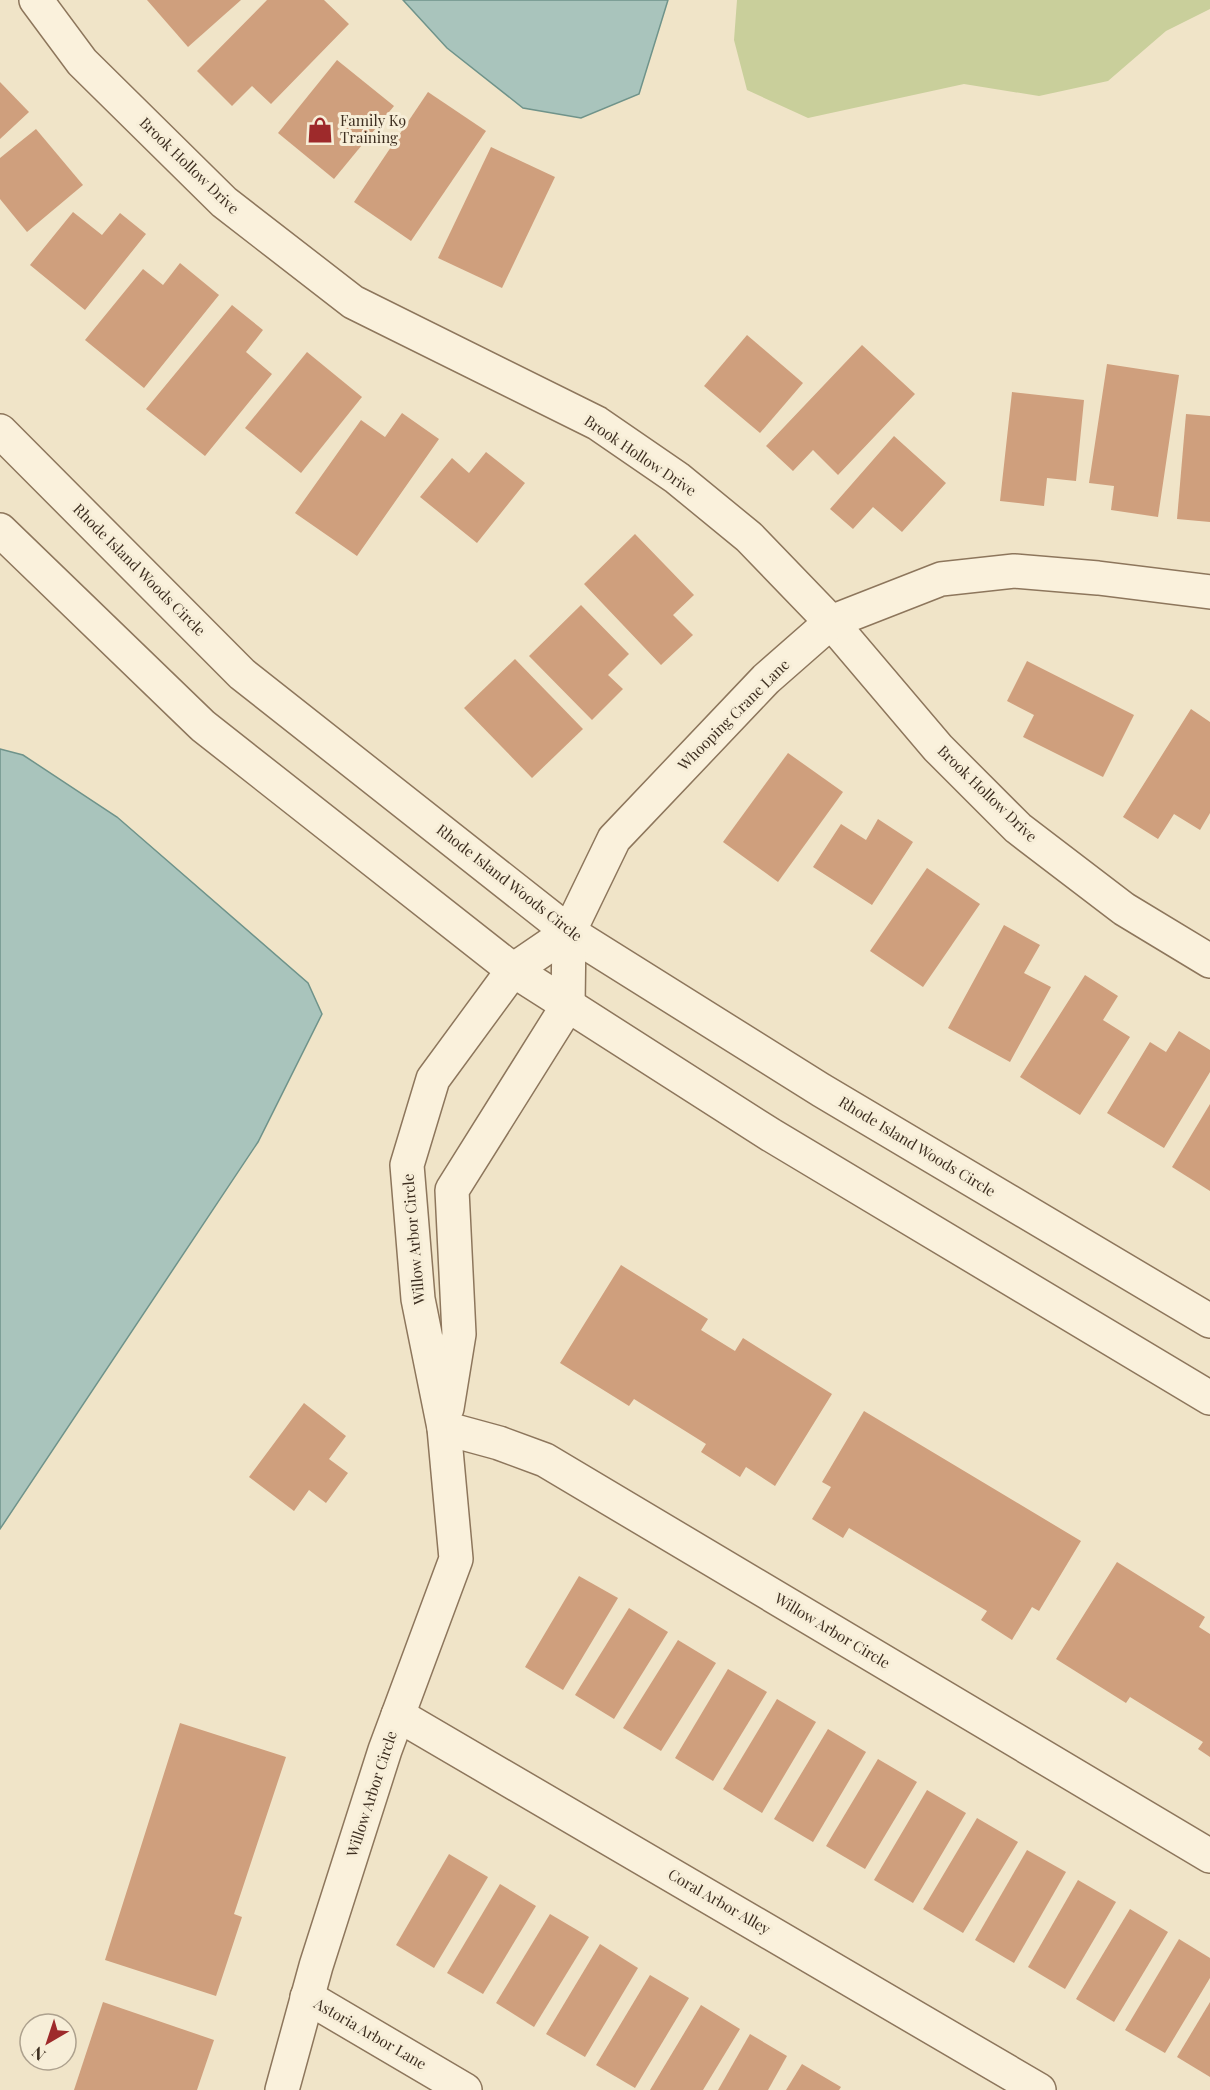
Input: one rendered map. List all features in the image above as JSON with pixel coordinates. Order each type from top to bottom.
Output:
[{"type":"street","name":"Brook Hollow Drive","points":[[36,0],[82,62],[224,202],[353,303],[597,423],[677,478],[749,537],[831,622],[938,748],[1018,828],[1124,909],[1210,961]]},
{"type":"street","name":"Rhode Island Woods Circle","points":[[0,431],[242,674],[569,932],[821,1090],[1210,1321]]},
{"type":"street","points":[[0,530],[203,726],[513,970],[771,1135],[1210,1398]]},
{"type":"street","name":"Whooping Crane Lane","points":[[569,932],[614,839],[766,679],[831,622],[941,579],[1014,571],[1098,578],[1210,592]]},
{"type":"street","points":[[513,970],[569,932]]},
{"type":"street","points":[[568,1005],[569,932]]},
{"type":"street","name":"Willow Arbor Circle","points":[[282,2090],[307,1997],[398,1715],[456,1560],[444,1428],[418,1299],[407,1165],[433,1079],[513,970]]},
{"type":"street","name":"Willow Arbor Circle","points":[[444,1428],[459,1334],[452,1190],[568,1005]]},
{"type":"street","name":"Willow Arbor Circle","points":[[444,1428],[499,1443],[544,1460],[1210,1856]]},
{"type":"street","name":"Coral Arbor Alley","points":[[398,1715],[1039,2090]]},
{"type":"street","name":"Astoria Arbor Lane","points":[[307,1997],[465,2090]]},
{"type":"green space","points":[[737,0],[1210,0],[1210,9],[1166,31],[1108,81],[1039,96],[964,84],[808,118],[747,90],[734,40]]},
{"type":"water","points":[[403,0],[668,0],[639,94],[581,118],[523,108],[447,48]]},
{"type":"water","points":[[0,749],[23,755],[117,817],[308,983],[322,1014],[258,1142],[0,1529]]},
{"type":"building","points":[[147,0],[241,0],[188,47]]},
{"type":"building","points":[[267,0],[324,0],[349,24],[271,104],[252,86],[232,106],[197,71]]},
{"type":"building","points":[[337,60],[394,106],[334,179],[278,133]]},
{"type":"building","points":[[0,82],[29,112],[0,139]]},
{"type":"building","points":[[428,92],[486,131],[411,241],[354,202]]},
{"type":"building","points":[[36,129],[83,185],[27,232],[0,199],[0,158]]},
{"type":"building","points":[[491,147],[555,177],[502,288],[438,258]]},
{"type":"building","points":[[73,212],[102,235],[120,213],[146,234],[85,310],[30,265]]},
{"type":"building","points":[[180,263],[219,295],[144,388],[85,340],[143,269],[163,285]]},
{"type":"building","points":[[232,305],[263,330],[246,352],[272,374],[205,456],[146,409]]},
{"type":"building","points":[[747,335],[803,383],[760,433],[704,386]]},
{"type":"building","points":[[862,345],[915,394],[838,475],[813,450],[793,471],[766,446]]},
{"type":"building","points":[[307,352],[362,397],[301,473],[245,428]]},
{"type":"building","points":[[1107,364],[1179,375],[1158,517],[1111,510],[1114,486],[1089,483]]},
{"type":"building","points":[[1012,392],[1084,400],[1076,481],[1047,478],[1044,506],[1000,501]]},
{"type":"building","points":[[402,413],[439,439],[357,556],[295,513],[361,420],[385,437]]},
{"type":"building","points":[[1186,414],[1210,416],[1210,522],[1177,519]]},
{"type":"building","points":[[894,436],[946,483],[902,532],[873,507],[853,529],[830,509]]},
{"type":"building","points":[[486,452],[525,483],[477,543],[420,497],[452,458],[469,473]]},
{"type":"building","points":[[635,534],[694,595],[673,615],[693,635],[661,665],[584,584]]},
{"type":"building","points":[[581,605],[629,654],[608,675],[623,689],[592,720],[529,656]]},
{"type":"building","points":[[515,659],[583,729],[532,778],[464,708]]},
{"type":"building","points":[[1027,661],[1134,715],[1103,777],[1023,737],[1034,715],[1007,701]]},
{"type":"building","points":[[1191,709],[1210,722],[1210,813],[1200,830],[1174,814],[1158,839],[1123,817]]},
{"type":"building","points":[[788,753],[843,792],[778,882],[723,842]]},
{"type":"building","points":[[878,819],[913,842],[872,905],[813,867],[841,824],[866,840]]},
{"type":"building","points":[[927,868],[980,904],[923,987],[870,951]]},
{"type":"building","points":[[1004,925],[1040,945],[1024,973],[1051,987],[1010,1062],[948,1028]]},
{"type":"building","points":[[1085,975],[1118,996],[1103,1020],[1130,1037],[1080,1115],[1020,1077]]},
{"type":"building","points":[[1179,1031],[1210,1050],[1210,1072],[1164,1148],[1107,1113],[1150,1042],[1166,1052]]},
{"type":"building","points":[[1210,1104],[1210,1191],[1172,1167]]},
{"type":"building","points":[[621,1265],[708,1319],[701,1330],[735,1351],[743,1338],[832,1394],[775,1486],[746,1467],[740,1477],[701,1452],[706,1444],[634,1399],[629,1406],[560,1363]]},
{"type":"building","points":[[304,1403],[346,1436],[329,1459],[348,1473],[326,1503],[309,1490],[294,1511],[249,1477]]},
{"type":"building","points":[[864,1411],[1081,1541],[1039,1611],[1032,1607],[1012,1640],[981,1620],[987,1611],[849,1528],[843,1538],[812,1519],[831,1487],[822,1482]]},
{"type":"building","points":[[1117,1562],[1205,1617],[1199,1627],[1210,1634],[1210,1757],[1198,1749],[1203,1742],[1130,1697],[1126,1703],[1056,1659]]},
{"type":"building","points":[[579,1576],[618,1598],[563,1690],[525,1667]]},
{"type":"building","points":[[629,1608],[668,1632],[614,1719],[575,1695]]},
{"type":"building","points":[[678,1640],[716,1663],[661,1751],[623,1728]]},
{"type":"building","points":[[728,1669],[767,1692],[713,1781],[675,1758]]},
{"type":"building","points":[[777,1699],[816,1722],[762,1813],[723,1789]]},
{"type":"building","points":[[180,1723],[286,1757],[234,1914],[242,1917],[216,1996],[105,1960]]},
{"type":"building","points":[[828,1729],[866,1752],[813,1842],[774,1819]]},
{"type":"building","points":[[878,1759],[917,1782],[865,1869],[826,1846]]},
{"type":"building","points":[[927,1790],[966,1813],[913,1903],[874,1880]]},
{"type":"building","points":[[977,1818],[1018,1842],[963,1933],[923,1909]]},
{"type":"building","points":[[1027,1850],[1066,1872],[1014,1963],[975,1940]]},
{"type":"building","points":[[449,1854],[488,1877],[434,1968],[396,1945]]},
{"type":"building","points":[[1078,1880],[1116,1902],[1065,1989],[1028,1967]]},
{"type":"building","points":[[500,1884],[536,1906],[483,1994],[447,1973]]},
{"type":"building","points":[[1130,1909],[1168,1932],[1114,2022],[1076,1999]]},
{"type":"building","points":[[550,1914],[589,1937],[534,2027],[496,2003]]},
{"type":"building","points":[[1179,1939],[1210,1958],[1210,1978],[1165,2053],[1125,2030]]},
{"type":"building","points":[[600,1944],[638,1968],[585,2057],[546,2034]]},
{"type":"building","points":[[650,1975],[689,1998],[635,2088],[596,2065]]},
{"type":"building","points":[[103,2002],[214,2040],[197,2090],[74,2090]]},
{"type":"building","points":[[1210,2002],[1210,2077],[1177,2057]]},
{"type":"building","points":[[701,2005],[740,2029],[703,2090],[650,2090]]},
{"type":"building","points":[[750,2034],[787,2056],[768,2090],[718,2090]]},
{"type":"building","points":[[802,2064],[841,2087],[839,2090],[786,2090]]},
{"type":"place","name":"Family K9 Training","points":[[320,130]]}]
